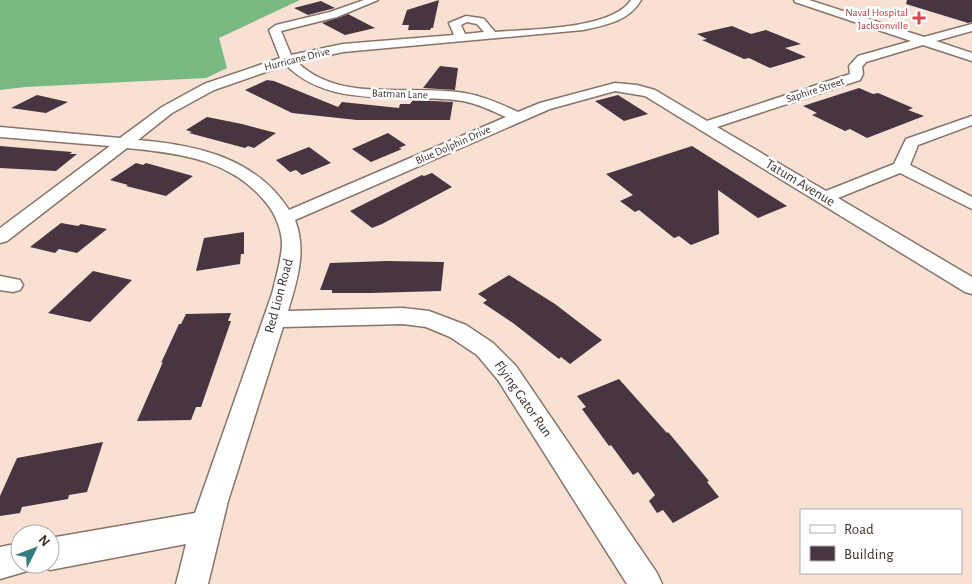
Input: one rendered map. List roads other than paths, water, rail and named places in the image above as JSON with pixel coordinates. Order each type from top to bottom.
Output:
[{"type":"street","points":[[287,60],[275,30],[280,27],[333,15],[373,0]]},
{"type":"street","points":[[799,0],[919,43],[972,57]]},
{"type":"street","points":[[618,1],[636,2]]},
{"type":"street","name":"Hurricane Drive","points":[[0,238],[167,110],[209,87],[246,72],[287,60],[343,48],[564,29],[600,23],[616,17],[636,2]]},
{"type":"street","points":[[919,43],[972,27]]},
{"type":"street","name":"Saphire Street","points":[[705,126],[848,80],[855,77],[857,74],[855,66],[862,59],[919,43]]},
{"type":"street","name":"Batman Lane","points":[[287,60],[309,77],[334,87],[371,93],[462,97],[489,104],[517,117]]},
{"type":"street","name":"Tatum Avenue","points":[[626,87],[650,93],[972,286]]},
{"type":"street","name":"Blue Dolphin Drive","points":[[285,218],[545,106],[605,88],[626,87]]},
{"type":"street","points":[[824,198],[901,167],[911,142],[972,120]]},
{"type":"street","name":"Red Lion Road","points":[[0,132],[66,136],[172,148],[200,154],[222,162],[259,184],[277,204],[285,218],[291,234],[290,263],[274,319],[206,526],[192,584]]},
{"type":"street","points":[[901,167],[972,204]]},
{"type":"street","name":"Flying Gator Run","points":[[274,319],[403,316],[429,319],[458,331],[485,349],[507,373],[646,584]]},
{"type":"street","points":[[60,552],[206,526]]},
{"type":"place","name":"Naval Hospital Jacksonville","points":[[919,18]]}]
